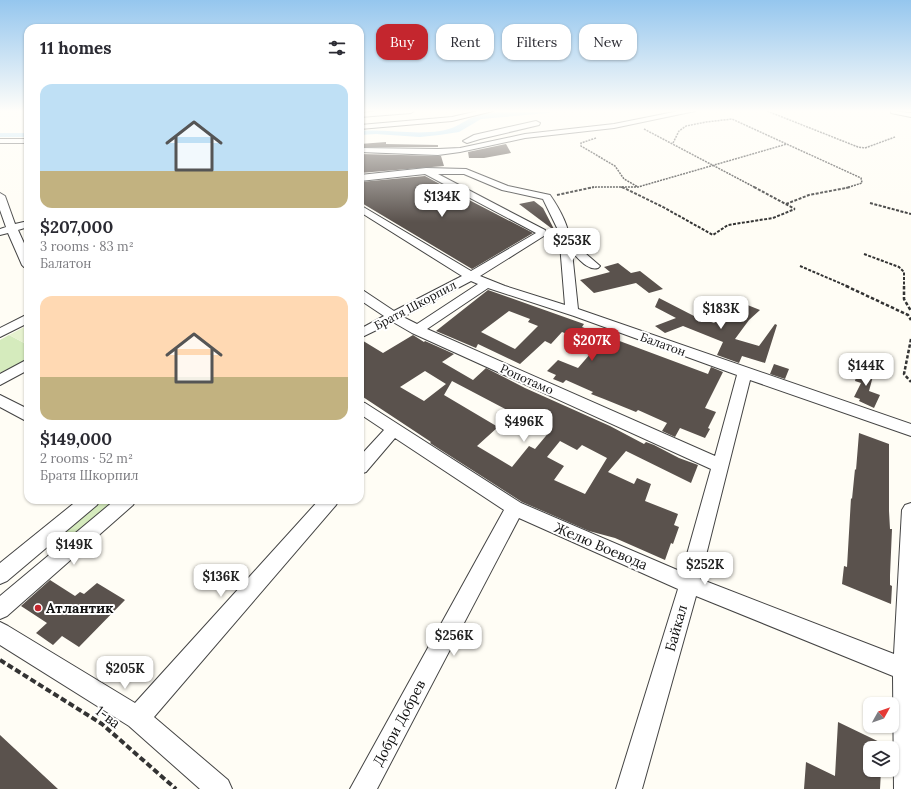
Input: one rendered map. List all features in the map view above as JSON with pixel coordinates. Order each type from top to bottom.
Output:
[{"type":"street","points":[[443,152],[452,148]]},
{"type":"street","points":[[364,150],[443,152],[470,148]]},
{"type":"street","points":[[364,178],[426,171],[448,170],[466,172],[498,186],[547,198],[564,232],[572,311]]},
{"type":"street","name":"Братя Шкорпил","points":[[364,332],[471,276],[542,234],[426,171]]},
{"type":"street","points":[[0,196],[24,256]]},
{"type":"street","name":"Балатон","points":[[364,211],[486,284],[572,311],[911,430]]},
{"type":"street","points":[[364,220],[373,217]]},
{"type":"street","points":[[0,232],[24,225]]},
{"type":"street","points":[[565,241],[594,266]]},
{"type":"street","name":"Братя Шкорпил","points":[[417,330],[486,284]]},
{"type":"street","name":"Ропотамо","points":[[364,297],[394,317],[417,330],[720,466]]},
{"type":"street","points":[[0,333],[24,320]]},
{"type":"street","points":[[0,380],[24,366]]},
{"type":"street","name":"Байкал","points":[[629,789],[689,584],[745,373]]},
{"type":"street","points":[[0,400],[24,414]]},
{"type":"street","name":"Желю Воевода","points":[[364,411],[515,508],[689,584],[908,675]]},
{"type":"street","points":[[364,463],[393,430]]},
{"type":"street","points":[[0,575],[86,504]]},
{"type":"street","points":[[0,609],[122,504]]},
{"type":"street","points":[[137,718],[326,504]]},
{"type":"street","name":"Добри Добрев","points":[[363,789],[515,508]]},
{"type":"street","points":[[907,789],[911,510]]},
{"type":"street","points":[[0,633],[137,718],[219,789]]},
{"type":"path","points":[[584,148],[615,166],[624,179],[638,187]]},
{"type":"path","points":[[618,186],[663,207],[713,235],[728,225],[773,218],[795,209],[681,148]]},
{"type":"path","points":[[547,198],[596,187],[638,187],[775,148]]},
{"type":"path","points":[[786,204],[810,194],[836,189],[852,188],[862,183],[861,178],[796,148]]},
{"type":"path","points":[[870,203],[911,214]]},
{"type":"path","points":[[864,254],[899,267],[904,272],[904,299],[911,311]]},
{"type":"path","points":[[800,266],[908,315],[911,320]]},
{"type":"path","points":[[911,339],[904,374],[911,382]]},
{"type":"path","name":"1-ва","points":[[0,660],[102,724],[176,789]]},
{"type":"green space","points":[[24,327],[24,343],[9,335]]},
{"type":"green space","points":[[9,335],[24,343],[24,362],[3,374],[0,372],[0,340]]},
{"type":"green space","points":[[86,504],[122,504],[65,554],[41,542]]},
{"type":"building","points":[[488,148],[508,148],[511,153],[484,158],[469,158],[468,152]]},
{"type":"building","points":[[364,154],[441,156],[444,166],[364,173]]},
{"type":"building","points":[[425,176],[533,233],[472,269],[364,204],[364,182]]},
{"type":"building","points":[[534,201],[543,208],[555,231],[519,204]]},
{"type":"building","points":[[618,263],[631,273],[640,271],[663,289],[649,293],[636,283],[594,293],[580,280],[610,272],[604,267]]},
{"type":"building","points":[[488,290],[584,324],[582,327],[708,374],[711,367],[723,372],[705,408],[716,412],[705,438],[680,428],[675,437],[662,431],[667,423],[638,410],[636,412],[591,394],[593,392],[566,380],[563,383],[553,379],[556,375],[547,371],[558,360],[578,368],[597,346],[562,332],[551,344],[545,341],[520,364],[478,344],[476,348],[436,331]],"holes":[[[509,311],[530,319],[528,322],[538,326],[515,349],[481,332]]]},
{"type":"building","points":[[659,298],[694,316],[714,323],[740,302],[760,310],[749,320],[735,339],[759,346],[775,324],[777,325],[765,363],[742,356],[739,363],[717,355],[723,342],[683,326],[665,333],[655,326],[676,318],[655,307]]},
{"type":"building","points":[[413,335],[424,342],[425,341],[454,354],[442,362],[473,380],[486,368],[525,388],[610,426],[644,444],[646,442],[654,445],[679,458],[698,465],[691,483],[626,451],[608,472],[634,484],[637,478],[651,484],[645,501],[678,514],[674,525],[679,527],[665,560],[615,538],[589,531],[522,502],[430,443],[431,442],[364,398],[364,341],[383,353]],"holes":[[[425,371],[446,384],[424,401],[400,387]],[[452,381],[528,421],[550,431],[535,449],[529,446],[512,467],[477,446],[498,427],[444,395]],[[560,441],[577,450],[582,445],[607,458],[585,494],[554,480],[564,466],[547,457]]]},
{"type":"building","points":[[871,363],[876,365],[869,391],[880,395],[874,408],[854,397],[861,383],[855,381],[858,369],[867,372]]},
{"type":"building","points":[[774,364],[789,369],[785,379],[770,374]]},
{"type":"building","points":[[859,433],[889,444],[889,511],[890,529],[892,529],[890,575],[890,585],[892,586],[891,604],[842,584],[844,566],[847,567],[851,498],[852,499],[855,469],[856,470]]},
{"type":"building","points":[[50,580],[75,596],[80,592],[84,594],[97,583],[125,600],[79,647],[62,636],[53,645],[36,633],[47,623],[21,606]]},
{"type":"building","points":[[838,722],[877,741],[863,741],[863,777],[881,777],[880,789],[804,789],[806,762],[835,776]]},
{"type":"building","points":[[0,735],[58,789],[0,789]]},
{"type":"place","name":"Атлантик","points":[[38,608]]}]
